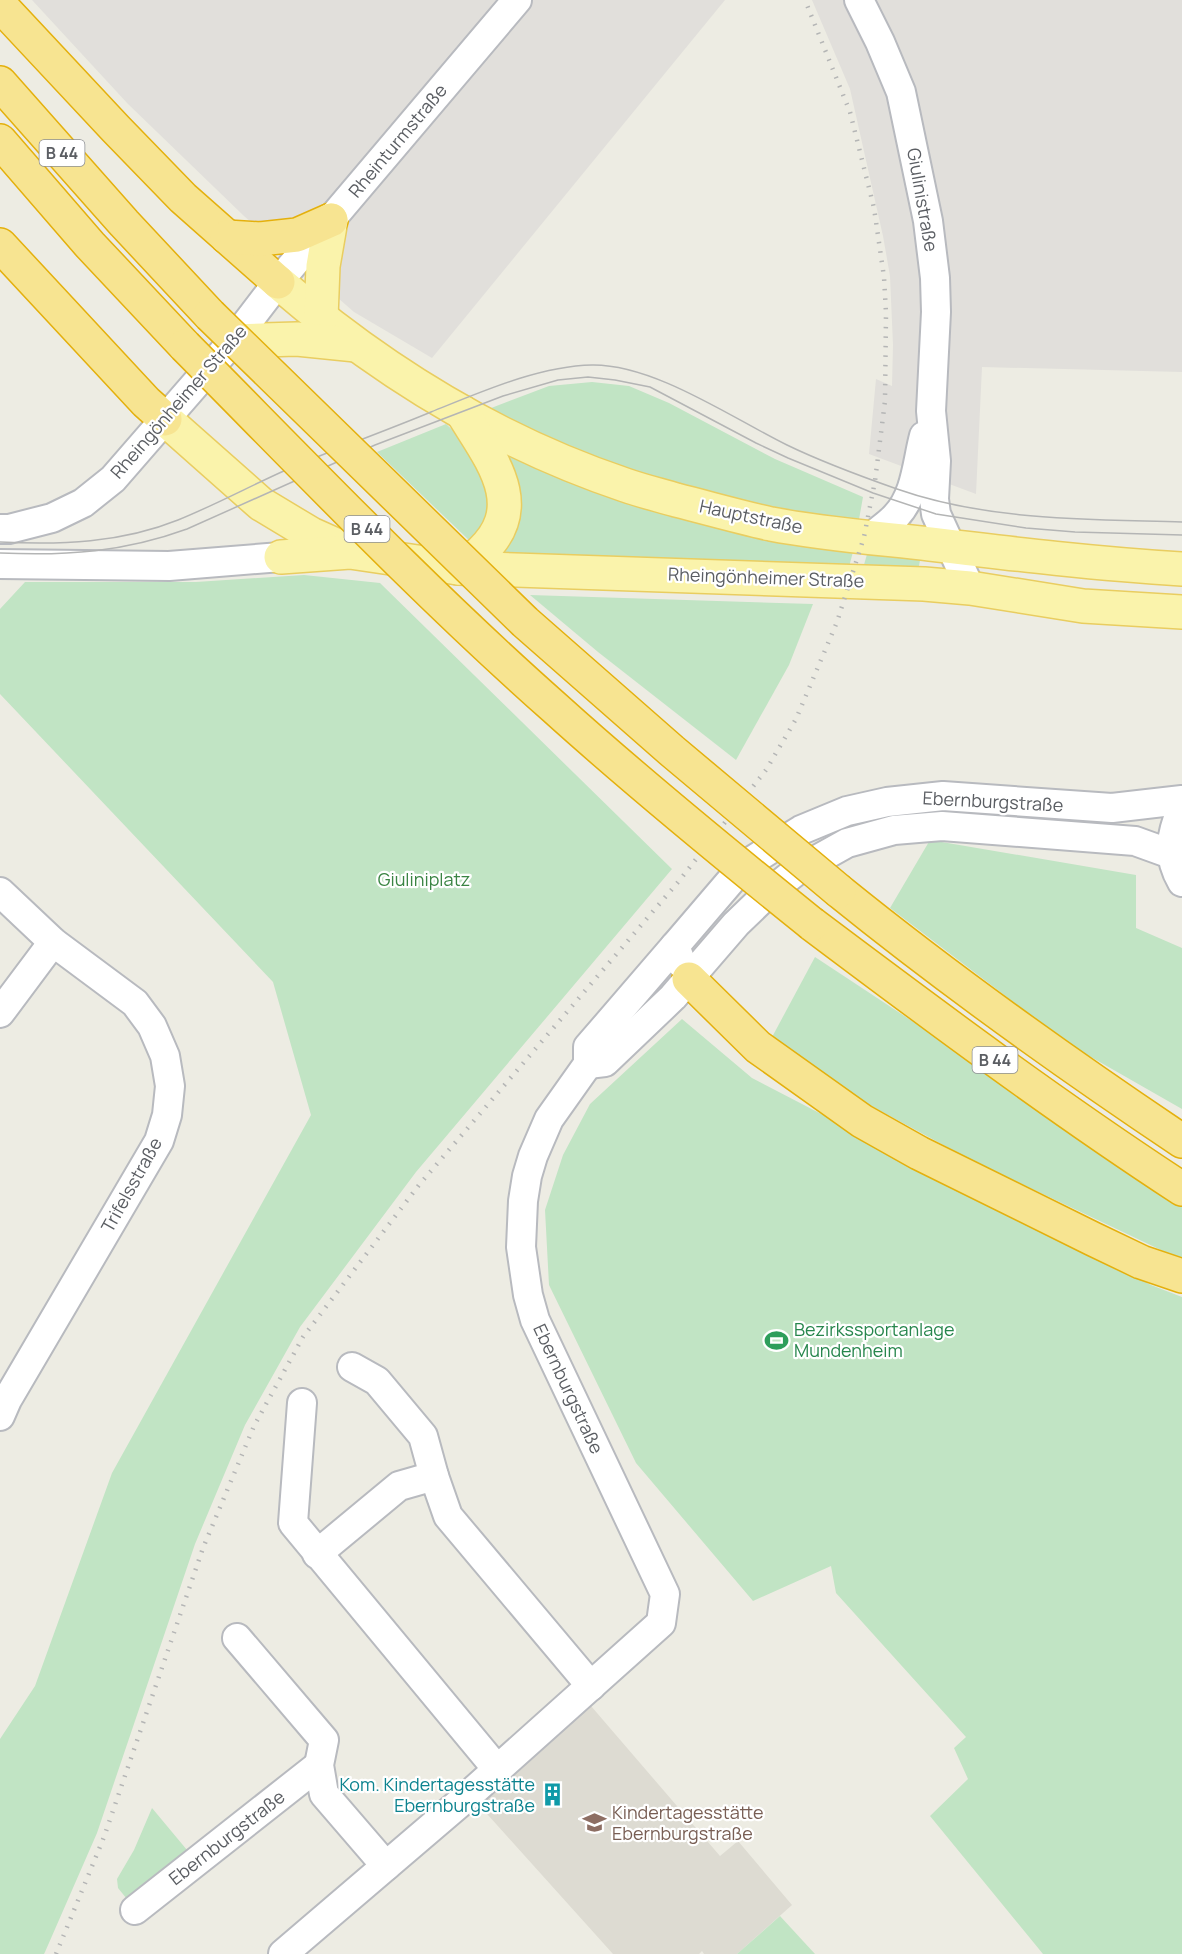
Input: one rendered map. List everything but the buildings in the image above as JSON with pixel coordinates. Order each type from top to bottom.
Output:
[{"type":"highway","points":[[0,5],[183,198],[278,282]]},
{"type":"highway","name":"B 44","points":[[0,83],[124,223],[210,315],[525,622],[672,751],[839,891],[961,986],[1064,1061],[1182,1141]]},
{"type":"highway","name":"B 44","points":[[0,141],[90,245],[185,346],[367,529],[554,707],[706,838],[812,924],[977,1047],[1102,1136],[1182,1189]]},
{"type":"highway","points":[[227,237],[260,239],[297,235],[332,220]]},
{"type":"highway","points":[[0,245],[146,402],[165,419]]},
{"type":"highway","points":[[689,979],[758,1047],[862,1121],[920,1153],[1093,1239],[1142,1262],[1182,1276]]},
{"type":"main road","points":[[321,318],[323,266],[332,220]]},
{"type":"main road","name":"Hauptstraße","points":[[278,282],[357,345],[411,382],[462,412],[520,442],[626,486],[725,514],[772,524],[871,538],[1076,561],[1182,569]]},
{"type":"main road","points":[[233,341],[297,339],[357,345]]},
{"type":"main road","points":[[458,568],[482,552],[502,524],[504,493],[499,473],[462,412]]},
{"type":"main road","points":[[165,419],[261,504],[311,534],[351,552]]},
{"type":"main road","points":[[281,557],[351,552]]},
{"type":"main road","name":"Rheingönheimer Straße","points":[[351,552],[458,568],[878,582],[969,588],[1083,606],[1182,612]]},
{"type":"street","name":"Rheinturmstraße","points":[[278,282],[517,0]]},
{"type":"street","name":"Giulinistraße","points":[[859,0],[901,92],[928,221],[936,312],[932,401],[936,461],[934,499],[936,514],[969,588]]},
{"type":"street","name":"Rheingönheimer Straße","points":[[0,529],[9,529],[52,518],[83,503],[113,478],[233,341],[278,282]]},
{"type":"street","name":"Giulinistraße","points":[[871,538],[897,515],[905,504],[915,476],[932,401]]},
{"type":"street","points":[[0,564],[169,566],[281,557]]},
{"type":"street","name":"Ebernburgstraße","points":[[285,1953],[661,1623],[665,1594],[535,1320],[524,1272],[521,1247],[523,1201],[532,1156],[549,1119],[588,1064],[588,1047],[734,877],[753,860],[801,830],[847,811],[887,802],[943,796],[1112,808],[1182,800]]},
{"type":"street","points":[[1182,807],[1172,836],[1171,854],[1176,872],[1182,882]]},
{"type":"street","name":"Ebernburgstraße","points":[[588,1064],[605,1062],[689,979],[736,924],[780,884],[830,851],[874,835],[915,827],[942,826],[1135,841],[1171,854]]},
{"type":"street","name":"Trifelsstraße","points":[[0,892],[53,942],[135,1003],[152,1026],[165,1056],[170,1086],[167,1115],[159,1141],[7,1400],[0,1416]]},
{"type":"street","points":[[0,1013],[53,942]]},
{"type":"street","points":[[675,946],[689,979]]},
{"type":"street","points":[[352,1368],[376,1381],[423,1436],[448,1516],[591,1686]]},
{"type":"street","points":[[302,1402],[293,1523],[497,1769]]},
{"type":"street","points":[[317,1554],[399,1486],[434,1476]]},
{"type":"street","points":[[237,1638],[324,1740],[319,1765],[324,1794],[386,1866]]},
{"type":"street","name":"Ebernburgstraße","points":[[135,1910],[319,1765]]},
{"type":"shaded area","points":[[32,0],[725,0],[432,358],[354,312],[244,216],[128,104]]},
{"type":"shaded area","points":[[812,0],[1182,0],[1182,372],[982,367],[976,494],[869,454],[876,379],[892,386],[890,276],[850,89]]},
{"type":"shaded area","name":"Kindertagesstätte Ebernburgstraße","points":[[591,1706],[720,1856],[738,1841],[792,1905],[737,1954],[704,1954],[702,1951],[699,1954],[613,1954],[479,1805]]},
{"type":"green space","points":[[592,382],[629,386],[669,403],[775,459],[863,497],[858,525],[784,513],[610,466],[486,410],[549,386]]},
{"type":"green space","points":[[446,424],[468,444],[495,500],[472,543],[377,452]]},
{"type":"green space","points":[[502,450],[854,548],[849,567],[499,557]]},
{"type":"green space","points":[[868,551],[921,556],[918,570],[863,568]]},
{"type":"green space","name":"Giuliniplatz","points":[[304,575],[380,583],[672,869],[416,1172],[300,1327],[245,1425],[195,1544],[97,1833],[45,1952],[44,1954],[0,1954],[0,1739],[35,1686],[112,1473],[311,1115],[273,982],[0,694],[0,609],[25,582],[196,582]]},
{"type":"green space","points":[[530,595],[813,604],[789,665],[736,760],[598,652]]},
{"type":"green space","points":[[930,840],[1136,875],[1136,928],[1182,948],[1182,1109],[1070,1045],[890,908]]},
{"type":"green space","points":[[815,957],[1182,1199],[1182,1260],[973,1161],[829,1083],[771,1039]]},
{"type":"green space","points":[[682,1019],[752,1078],[1151,1285],[1182,1297],[1182,1954],[1043,1954],[930,1816],[968,1779],[954,1748],[966,1737],[836,1593],[831,1566],[753,1601],[636,1463],[549,1285],[545,1210],[563,1155],[590,1104]]},
{"type":"green space","points":[[152,1808],[192,1856],[131,1904],[118,1888],[117,1879],[134,1850]]},
{"type":"green space","points":[[780,1916],[815,1954],[737,1954]]},
{"type":"tram line","points":[[0,542],[90,541],[135,534],[156,528],[192,514],[304,462],[490,389],[552,370],[592,365],[616,367],[641,373],[692,394],[787,445],[841,469],[931,499],[1002,513],[1074,519],[1182,522]]},
{"type":"tram line","points":[[0,553],[49,554],[95,551],[164,537],[187,529],[375,445],[503,396],[558,380],[588,377],[650,387],[788,458],[873,493],[936,514],[1026,528],[1182,535]]},
{"type":"railway","points":[[56,1954],[104,1837],[203,1548],[254,1426],[303,1337],[419,1185],[679,881],[766,770],[796,719],[837,622],[864,537],[875,481],[885,401],[886,313],[884,277],[874,208],[850,112],[805,0]]},
{"type":"place","name":"Bezirkssportanlage Mundenheim","points":[[776,1340]]},
{"type":"place","name":"Kom. Kindertagesstätte Ebernburgstraße","points":[[553,1795]]},
{"type":"place","name":"Kindertagesstätte Ebernburgstraße","points":[[594,1823]]}]
